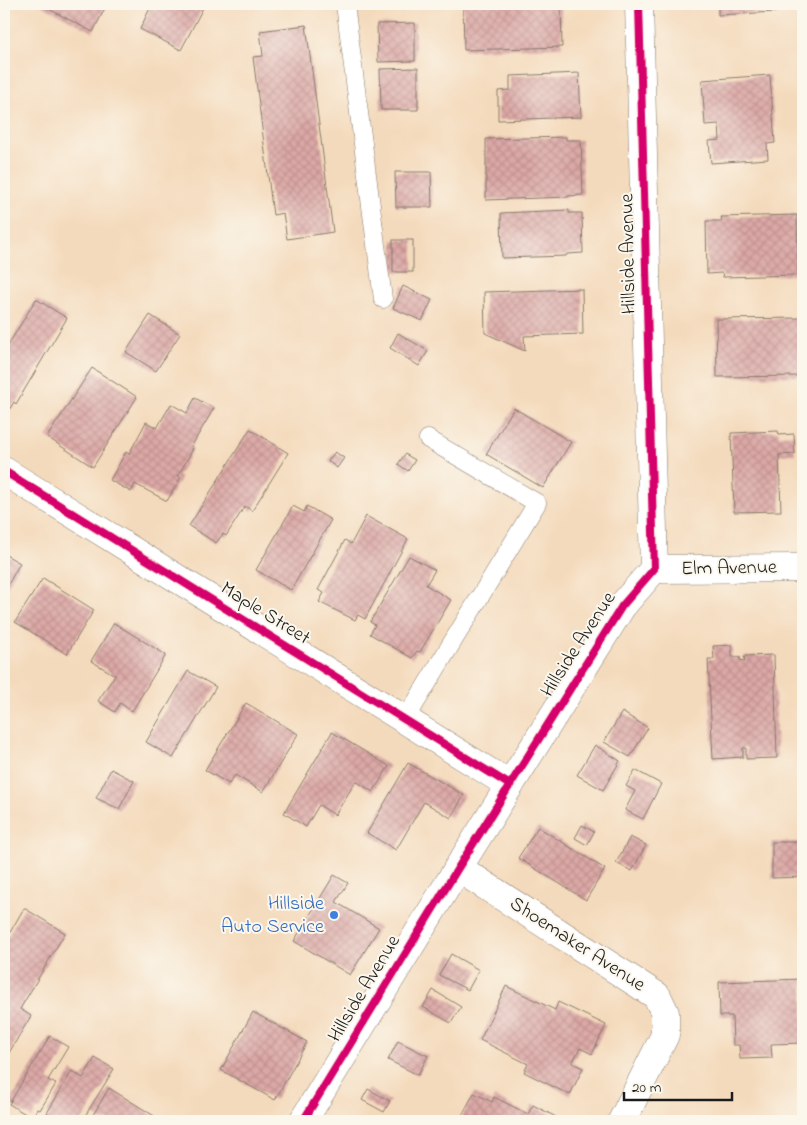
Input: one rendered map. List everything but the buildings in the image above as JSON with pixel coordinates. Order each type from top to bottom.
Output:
[{"type":"street","name":"Hillside Avenue","points":[[303,1121],[622,606],[654,570],[639,4]]},
{"type":"street","name":"Maple Street","points":[[4,471],[510,784]]},
{"type":"street","name":"Elm Avenue","points":[[654,570],[803,568]]},
{"type":"street","name":"Shoemaker Avenue","points":[[458,868],[657,996],[665,1013],[665,1034],[622,1121]]},
{"type":"lane","points":[[346,4],[383,299]]},
{"type":"lane","points":[[405,720],[538,503],[428,439]]},
{"type":"cycle path","points":[[303,1121],[622,606],[654,569],[639,4]]},
{"type":"cycle path","points":[[4,471],[510,785]]},
{"type":"place","name":"Hillside Auto Service","points":[[334,915]]}]
